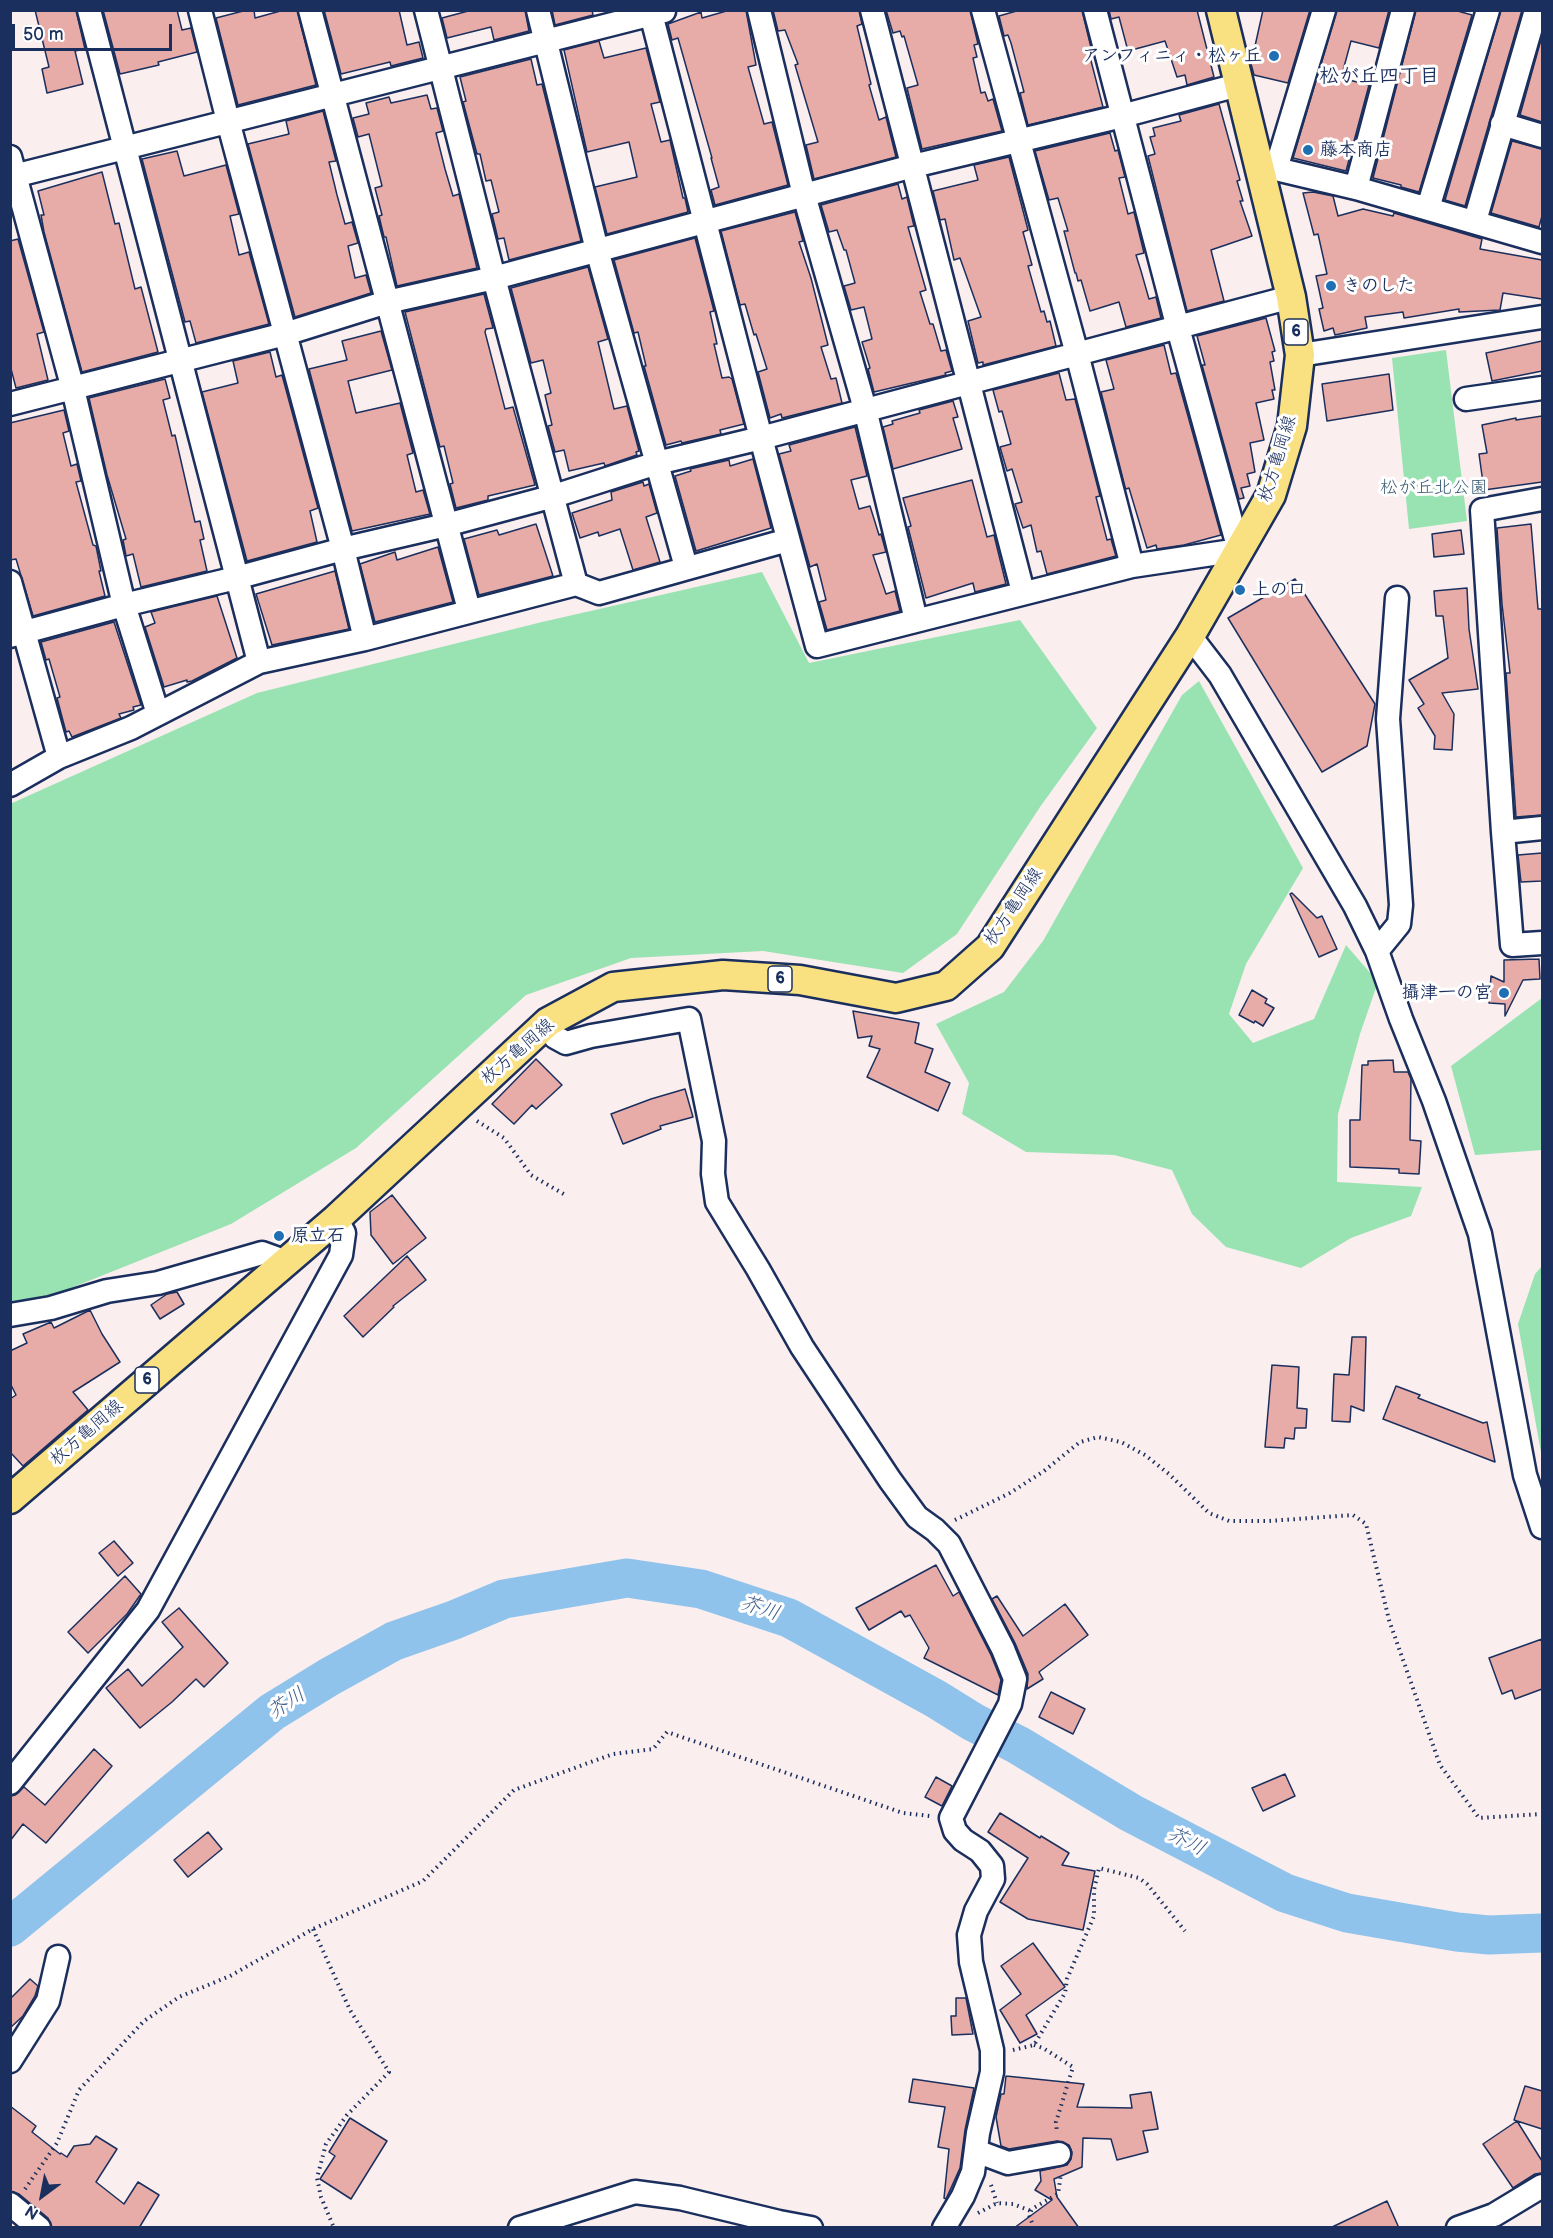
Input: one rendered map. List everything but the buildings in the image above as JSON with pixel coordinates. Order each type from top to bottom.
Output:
[{"type":"main road","name":"枚方亀岡線","points":[[10,1499],[336,1218],[548,1022],[614,987],[723,975],[800,980],[896,998],[946,986],[990,946],[1190,636],[1271,495],[1292,426],[1300,355],[1291,297],[1269,170],[1238,85],[1228,19]]},
{"type":"street","points":[[89,10],[259,662]]},
{"type":"street","points":[[200,10],[365,639]]},
{"type":"street","points":[[310,10],[469,610]]},
{"type":"street","points":[[426,10],[494,278],[576,584]]},
{"type":"street","points":[[538,10],[597,249],[686,567]]},
{"type":"street","points":[[759,10],[804,195],[865,409],[916,620]]},
{"type":"street","points":[[872,10],[1023,592]]},
{"type":"street","points":[[983,10],[1132,566]]},
{"type":"street","points":[[159,714],[124,604],[73,389],[12,170],[124,148],[656,12],[704,221],[817,646],[1132,566],[1239,550],[1095,10]]},
{"type":"street","points":[[1324,10],[1269,170],[1356,188],[1542,242]]},
{"type":"street","points":[[1356,188],[1403,10]]},
{"type":"street","points":[[1428,208],[1488,10]]},
{"type":"street","points":[[1475,221],[1503,124],[1535,42],[1536,10]]},
{"type":"street","points":[[10,404],[285,334],[387,302],[494,278],[913,166],[1122,116],[1238,85]]},
{"type":"street","points":[[1503,124],[1542,136]]},
{"type":"street","points":[[17,634],[124,604],[446,525],[657,463],[761,438],[1291,297]]},
{"type":"street","points":[[1300,355],[1542,317]]},
{"type":"street","points":[[1466,399],[1542,388]]},
{"type":"street","points":[[1542,499],[1482,510],[1512,945],[1542,943]]},
{"type":"street","points":[[10,785],[59,757],[159,714],[259,662],[365,639],[469,610],[576,584],[599,593],[788,540]]},
{"type":"street","points":[[10,582],[17,634],[59,757]]},
{"type":"street","points":[[1377,951],[1399,924],[1401,905],[1388,719],[1397,598]]},
{"type":"street","points":[[1190,636],[1226,685],[1355,906],[1377,951],[1434,1101],[1480,1234],[1525,1475],[1542,1527]]},
{"type":"street","points":[[1503,832],[1542,828]]},
{"type":"street","points":[[548,1022],[555,1037],[567,1043],[591,1036],[689,1019],[714,1141],[712,1174],[717,1202],[758,1269],[801,1347],[890,1480],[917,1517],[948,1544],[1003,1649],[1015,1679],[1010,1704],[951,1818],[956,1831],[963,1840],[980,1851],[992,1866],[993,1879],[976,1911],[969,1935],[971,1962],[992,2055],[992,2072],[973,2172],[946,2224]]},
{"type":"street","points":[[10,1783],[148,1611],[341,1255],[344,1233],[336,1218]]},
{"type":"street","points":[[10,1315],[51,1308],[107,1291],[158,1283],[262,1252],[284,1261]]},
{"type":"street","points":[[10,2061],[48,2001],[58,1957]]},
{"type":"street","points":[[976,2151],[1008,2163],[1059,2154]]},
{"type":"street","points":[[1458,2228],[1494,2215],[1542,2186]]},
{"type":"street","points":[[520,2228],[635,2192],[680,2198],[811,2228]]},
{"type":"street","points":[[12,2205],[39,2228]]},
{"type":"path","points":[[456,1108],[504,1138],[531,1175],[567,1196]]},
{"type":"path","points":[[934,1530],[1010,1493],[1044,1471],[1080,1442],[1098,1437],[1121,1443],[1145,1455],[1169,1474],[1209,1513],[1229,1521],[1269,1521],[1353,1515],[1366,1524],[1389,1620],[1440,1765],[1479,1818],[1542,1814]]},
{"type":"path","points":[[12,2205],[57,2143],[79,2090],[144,2021],[178,1996],[231,1976],[313,1929],[423,1881],[514,1790],[613,1754],[653,1749],[667,1732],[903,1813],[951,1818]]},
{"type":"path","points":[[1034,2045],[1065,1993],[1067,1979],[1087,1937],[1094,1916],[1094,1890],[1099,1868],[1139,1878],[1147,1884],[1185,1931]]},
{"type":"path","points":[[313,1929],[350,2010],[389,2072],[347,2115],[326,2144],[317,2178],[321,2197],[334,2228]]},
{"type":"path","points":[[992,2055],[1034,2045],[1043,2048],[1073,2067],[1056,2122],[1061,2174],[1058,2194],[1032,2209],[1029,2215],[1034,2228]]},
{"type":"path","points":[[946,2224],[956,2225],[997,2203],[1013,2204],[1031,2211]]},
{"type":"green space","name":"松が丘北公園","points":[[1446,350],[1467,521],[1409,529],[1392,358]]},
{"type":"green space","points":[[762,572],[809,663],[1020,620],[1097,728],[1040,807],[957,934],[903,973],[763,951],[631,958],[526,995],[356,1148],[231,1224],[11,1312],[10,804],[257,693],[542,622]]},
{"type":"green space","points":[[1199,681],[1303,868],[1246,964],[1229,1014],[1253,1043],[1314,1019],[1346,945],[1378,982],[1360,1034],[1338,1114],[1337,1182],[1422,1187],[1411,1216],[1351,1238],[1301,1268],[1226,1247],[1192,1214],[1172,1170],[1114,1155],[1026,1152],[962,1114],[969,1083],[936,1024],[1004,992],[1043,941],[1182,695]]},
{"type":"green space","points":[[1542,998],[1542,1150],[1475,1155],[1451,1066]]},
{"type":"green space","points":[[1542,1266],[1542,1458],[1518,1324],[1535,1274]]},
{"type":"waterway","name":"芥川","points":[[10,1927],[272,1712],[329,1677],[394,1641],[504,1599],[627,1578],[701,1589],[789,1618],[1018,1745],[1131,1813],[1285,1893],[1347,1913],[1457,1932],[1489,1935],[1542,1933]]},
{"type":"place","name":"アンフィニィ・松ヶ丘","points":[[1274,56]]},
{"type":"place","name":"藤本商店","points":[[1308,150]]},
{"type":"place","name":"きのした","points":[[1331,286]]},
{"type":"place","name":"上の口","points":[[1240,590]]},
{"type":"place","name":"攝津一の宮","points":[[1504,993]]},
{"type":"place","name":"原立石","points":[[279,1236]]},
{"type":"district","name":"松が丘四丁目","points":[[1379,77]]}]
